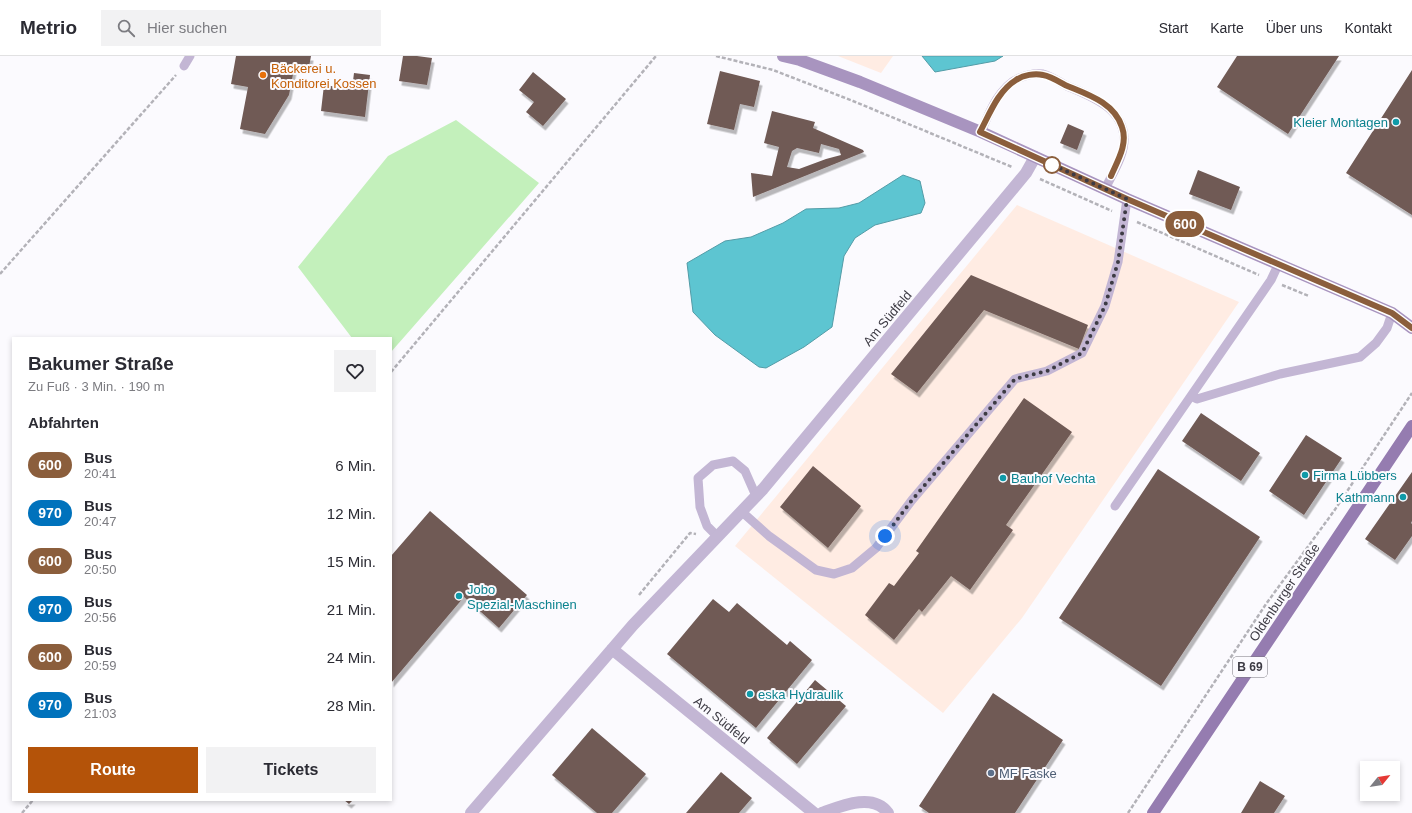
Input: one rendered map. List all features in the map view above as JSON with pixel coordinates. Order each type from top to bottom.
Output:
[{"type":"main road","name":"Oldenburger Straße","points":[[1153,813],[1412,426]]},
{"type":"street","points":[[783,56],[800,60],[860,82],[980,132],[1127,199],[1392,313],[1412,328]]},
{"type":"street","name":"Am Südfeld","points":[[471,813],[633,625],[756,496],[1026,173],[1036,157]]},
{"type":"street","points":[[1392,313],[1412,316]]},
{"type":"street","name":"Am Südfeld","points":[[612,649],[814,813]]},
{"type":"street","points":[[822,813],[852,802],[866,802],[881,805],[888,813]]},
{"type":"lane","points":[[184,66],[190,56]]},
{"type":"lane","points":[[980,132],[994,104],[1004,89],[1017,79],[1030,74],[1042,74],[1099,100],[1113,111],[1122,126],[1124,138],[1123,149],[1105,189]]},
{"type":"lane","points":[[741,511],[769,536],[816,570],[834,574],[852,568],[876,548],[912,500],[1015,379],[1047,371],[1082,353],[1105,306],[1118,262],[1127,199]]},
{"type":"lane","points":[[1115,506],[1271,280],[1278,265]]},
{"type":"lane","points":[[1192,396],[1197,399],[1280,374],[1360,357],[1376,343],[1387,328],[1392,313]]},
{"type":"lane","points":[[717,536],[707,526],[700,507],[698,478],[713,465],[733,461],[745,471],[756,496]]},
{"type":"path","points":[[392,371],[656,56]]},
{"type":"path","points":[[716,56],[772,70],[853,101],[1026,173],[1310,296]]},
{"type":"path","points":[[0,274],[184,66]]},
{"type":"path","points":[[1128,813],[1266,604],[1334,511],[1412,393]]},
{"type":"path","points":[[22,813],[32,801]]},
{"type":"shaded area","points":[[838,56],[893,56],[881,73]]},
{"type":"shaded area","points":[[1017,205],[1239,302],[1022,618],[943,713],[735,546]]},
{"type":"green space","points":[[456,120],[539,183],[392,351],[392,337],[351,337],[298,267],[388,156]]},
{"type":"water","points":[[922,56],[1003,56],[995,61],[935,72]]},
{"type":"water","points":[[903,175],[920,181],[925,203],[921,213],[875,225],[855,238],[844,256],[832,327],[804,347],[766,368],[759,367],[715,335],[693,312],[687,263],[725,241],[751,237],[783,223],[806,209],[839,208],[859,203]]},
{"type":"building","name":"Bäckerei u. Konditorei Kossen","points":[[236,56],[311,56],[309,67],[295,64],[289,95],[265,134],[240,129],[248,87],[231,84]]},
{"type":"building","points":[[403,56],[432,58],[427,85],[399,81]]},
{"type":"building","points":[[1237,56],[1339,56],[1288,134],[1217,87]]},
{"type":"building","name":"Kleier Montagen","points":[[1412,70],[1412,215],[1346,173]]},
{"type":"building","points":[[720,71],[760,81],[754,107],[740,104],[734,130],[707,124]]},
{"type":"building","points":[[533,72],[566,99],[543,126],[526,112],[534,102],[519,90]]},
{"type":"building","points":[[354,73],[370,75],[365,117],[321,111],[324,85],[352,89]]},
{"type":"building","points":[[772,111],[815,122],[813,128],[863,150],[864,152],[753,197],[751,173],[772,176],[779,147],[764,143]],"holes":[[[821,144],[839,149],[841,155],[799,169],[787,167],[792,151],[797,148],[819,153]]]},
{"type":"building","points":[[1068,124],[1084,131],[1077,150],[1060,143]]},
{"type":"building","points":[[1198,170],[1240,187],[1231,210],[1189,194]]},
{"type":"building","points":[[971,275],[1088,325],[1079,349],[984,310],[917,393],[891,374]]},
{"type":"building","name":"Bauhof Vechta","points":[[1024,398],[1072,432],[1006,525],[1013,530],[970,590],[951,576],[922,612],[919,609],[894,640],[865,615],[889,583],[894,586],[919,553],[916,551]]},
{"type":"building","points":[[1201,413],[1260,453],[1241,481],[1182,441]]},
{"type":"building","name":"Firma Lübbers","points":[[1306,435],[1342,458],[1304,515],[1269,491]]},
{"type":"building","points":[[813,466],[861,506],[828,548],[780,507]]},
{"type":"building","points":[[1158,469],[1260,537],[1161,686],[1059,618]]},
{"type":"building","name":"Kathmann","points":[[1412,472],[1412,536],[1395,560],[1365,539]]},
{"type":"building","name":"Jobo Spezial-Maschinen","points":[[430,511],[527,595],[499,628],[464,597],[392,682],[392,555]]},
{"type":"building","name":"eska Hydraulik","points":[[713,599],[729,612],[737,603],[787,645],[790,641],[812,660],[756,728],[667,654]]},
{"type":"building","points":[[815,680],[846,706],[797,764],[767,738]]},
{"type":"building","name":"MF Faske","points":[[993,693],[1063,740],[1015,813],[929,813],[919,806]]},
{"type":"building","points":[[592,728],[646,774],[612,813],[597,813],[552,775]]},
{"type":"building","points":[[721,772],[752,798],[739,813],[686,813]]},
{"type":"building","points":[[1260,781],[1285,796],[1274,813],[1241,813]]},
{"type":"building","points":[[345,801],[352,801],[349,804]]},
{"type":"bus line","name":"600","points":[[1111,176],[1123,149],[1124,138],[1122,126],[1113,111],[1099,100],[1042,74],[1030,74],[1017,79],[1004,89],[994,104],[980,132],[1127,199],[1392,313],[1412,328]]},
{"type":"place","name":"Bäckerei u. Konditorei Kossen","points":[[263,75]]},
{"type":"place","name":"Kleier Montagen","points":[[1396,122]]},
{"type":"place","name":"Firma Lübbers","points":[[1305,475]]},
{"type":"place","name":"Bauhof Vechta","points":[[1003,478]]},
{"type":"place","name":"Kathmann","points":[[1403,497]]},
{"type":"place","name":"Jobo Spezial-Maschinen","points":[[459,596]]},
{"type":"place","name":"eska Hydraulik","points":[[750,694]]},
{"type":"place","name":"MF Faske","points":[[991,773]]},
{"type":"route","points":[[885,536],[912,500],[1015,379],[1047,371],[1082,353],[1105,306],[1118,262],[1127,199],[1051,164],[1052,165]]}]
